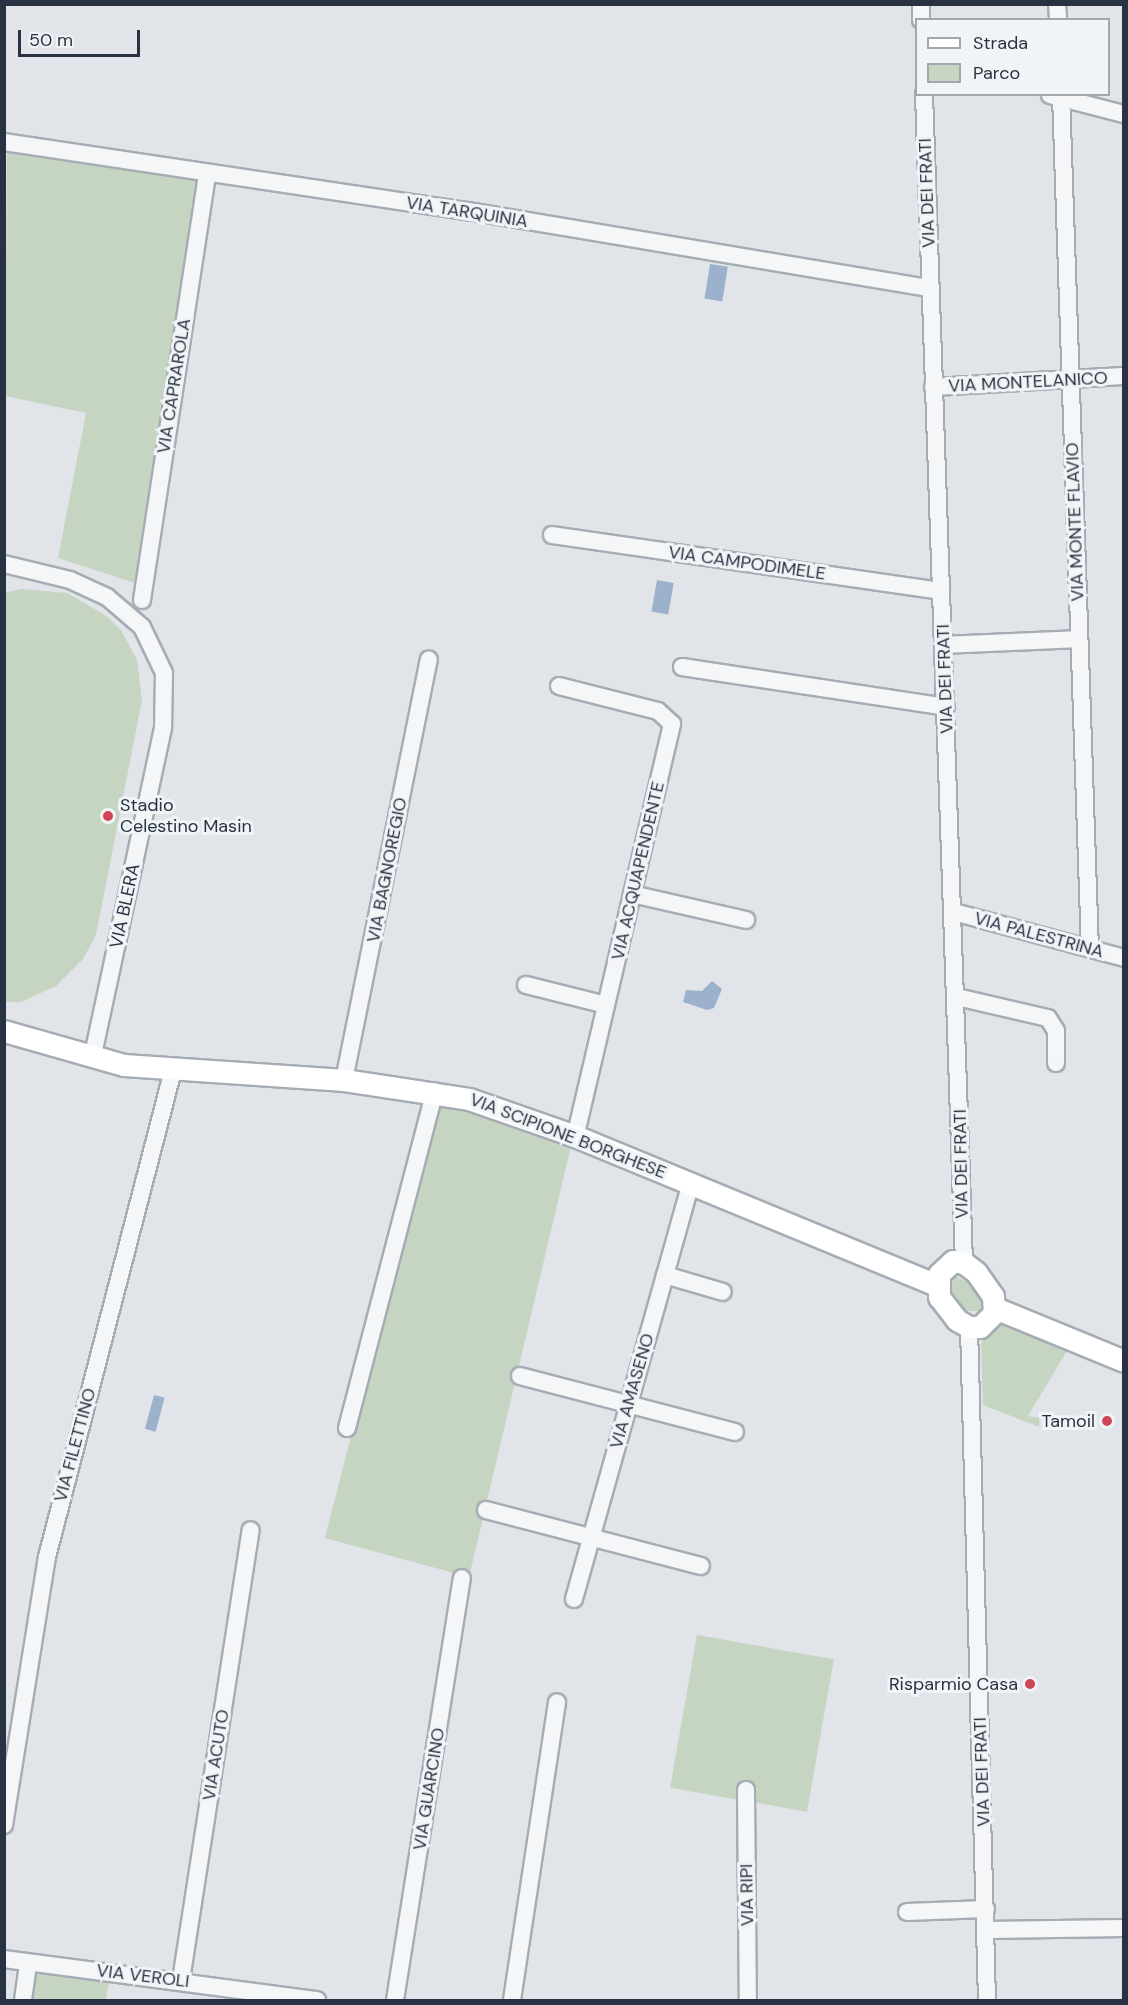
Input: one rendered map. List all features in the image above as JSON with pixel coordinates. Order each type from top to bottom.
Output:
[{"type":"main road","name":"VIA SCIPIONE BORGHESE","points":[[4,1031],[92,1058],[173,1070],[344,1080],[435,1091],[495,1106],[576,1136],[936,1285]]},
{"type":"main road","points":[[964,1263],[989,1289],[995,1308],[985,1325],[969,1327],[946,1309],[936,1285],[945,1265],[964,1263]]},
{"type":"main road","points":[[995,1308],[1124,1361]]},
{"type":"street","name":"VIA DEI FRATI","points":[[924,96],[929,288],[957,997],[964,1263]]},
{"type":"street","points":[[1057,96],[1124,114]]},
{"type":"street","name":"VIA MONTE FLAVIO","points":[[1057,96],[1070,379],[1090,949]]},
{"type":"street","name":"VIA TARQUINIA","points":[[4,142],[468,211],[929,288]]},
{"type":"street","name":"VIA CAPRAROLA","points":[[142,600],[207,173]]},
{"type":"street","name":"VIA MONTELANICO","points":[[933,387],[1124,376]]},
{"type":"street","name":"VIA CAMPODIMELE","points":[[552,535],[942,591]]},
{"type":"street","name":"VIA BLERA","points":[[4,564],[70,580],[115,602],[142,627],[164,673],[163,728],[92,1058]]},
{"type":"street","points":[[944,645],[1080,639]]},
{"type":"street","name":"VIA BAGNOREGIO","points":[[344,1080],[429,660]]},
{"type":"street","points":[[682,667],[946,707]]},
{"type":"street","name":"VIA ACQUAPENDENTE","points":[[559,686],[658,711],[672,724],[576,1136]]},
{"type":"street","points":[[632,894],[746,920]]},
{"type":"street","name":"VIA PALESTRINA","points":[[954,912],[1124,958]]},
{"type":"street","points":[[526,986],[606,1005]]},
{"type":"street","points":[[957,997],[1048,1018],[1056,1031],[1056,1063]]},
{"type":"street","name":"VIA FILETTINO","points":[[4,1825],[47,1557],[173,1070]]},
{"type":"street","points":[[347,1428],[435,1091]]},
{"type":"street","name":"VIA AMASENO","points":[[574,1599],[691,1183]]},
{"type":"street","points":[[665,1275],[723,1292]]},
{"type":"street","name":"VIA DEI FRATI","points":[[969,1327],[987,1930],[987,2001]]},
{"type":"street","points":[[520,1376],[735,1432]]},
{"type":"street","points":[[486,1510],[701,1566]]},
{"type":"street","name":"VIA ACUTO","points":[[182,1980],[251,1530]]},
{"type":"street","name":"VIA GUARCINO","points":[[395,2001],[462,1578]]},
{"type":"street","points":[[512,2001],[557,1702]]},
{"type":"street","name":"VIA RIPI","points":[[746,1790],[748,2001]]},
{"type":"street","points":[[907,1912],[986,1909]]},
{"type":"street","points":[[987,1930],[1124,1928]]},
{"type":"street","name":"VIA VEROLI","points":[[4,1959],[28,1964],[182,1980],[312,2000]]},
{"type":"street","points":[[23,2001],[28,1964]]},
{"type":"green space","points":[[7,145],[200,176],[138,584],[58,558],[86,413],[5,396]]},
{"type":"green space","points":[[21,589],[67,593],[107,616],[121,630],[137,660],[142,700],[96,935],[83,959],[56,986],[21,1002],[5,1002],[4,593]]},
{"type":"green space","points":[[437,1099],[490,1112],[571,1146],[469,1577],[325,1538]]},
{"type":"green space","points":[[952,1274],[972,1285],[982,1300],[982,1311],[966,1311],[949,1293],[946,1279]]},
{"type":"green space","points":[[997,1325],[1012,1325],[1067,1351],[1028,1416],[1040,1418],[1039,1427],[983,1405],[981,1344],[985,1333]]},
{"type":"green space","points":[[697,1635],[834,1659],[807,1812],[670,1788]]},
{"type":"green space","points":[[37,1969],[109,1981],[106,2000],[33,2000]]},
{"type":"water","points":[[710,264],[728,267],[722,301],[705,299]]},
{"type":"water","points":[[657,580],[674,583],[668,614],[651,612]]},
{"type":"water","points":[[712,981],[722,989],[714,1008],[707,1010],[683,1002],[686,990],[702,991]]},
{"type":"water","points":[[154,1395],[165,1398],[156,1432],[145,1429]]},
{"type":"place","name":"Stadio Celestino Masin","points":[[108,816]]},
{"type":"place","name":"Tamoil","points":[[1107,1421]]},
{"type":"place","name":"Risparmio Casa","points":[[1030,1684]]}]
